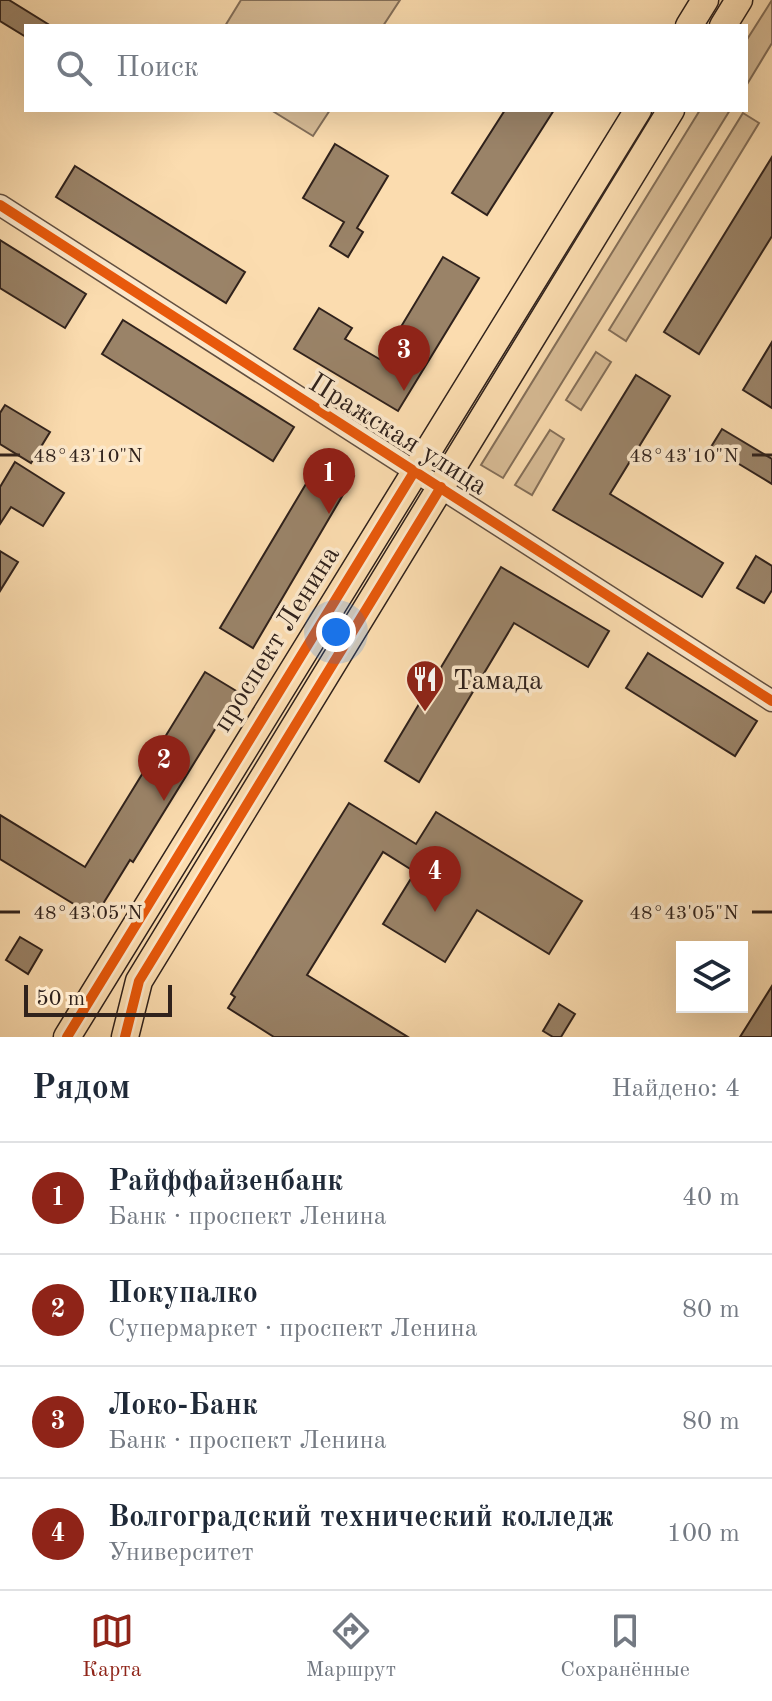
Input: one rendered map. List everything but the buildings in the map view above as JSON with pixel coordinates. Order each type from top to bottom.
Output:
[{"type":"main road","points":[[690,24],[705,0]]},
{"type":"main road","points":[[724,24],[739,0]]},
{"type":"main road","name":"проспект Ленина","points":[[67,1037],[637,112]]},
{"type":"main road","points":[[125,1037],[139,981],[670,112]]},
{"type":"main road","points":[[111,965],[139,981]]},
{"type":"street","name":"Пражская улица","points":[[0,205],[772,701]]},
{"type":"shaded area","points":[[241,0],[400,0],[384,24],[226,24]]},
{"type":"shaded area","points":[[772,0],[772,43],[748,83],[748,38]]},
{"type":"shaded area","points":[[274,112],[329,112],[313,136]]},
{"type":"shaded area","points":[[699,112],[729,112],[503,478],[481,465]]},
{"type":"shaded area","points":[[743,113],[759,123],[626,341],[609,330]]},
{"type":"shaded area","points":[[596,352],[611,362],[581,410],[566,400]]},
{"type":"shaded area","points":[[550,430],[564,439],[532,495],[515,485]]},
{"type":"cycle path","points":[[0,205],[772,701]]},
{"type":"cycle path","points":[[67,1037],[414,472]]},
{"type":"cycle path","points":[[125,1037],[139,981],[441,487]]},
{"type":"place","name":"Локо-Банк","points":[[404,391]]},
{"type":"place","name":"Райффайзенбанк","points":[[329,514]]},
{"type":"place","name":"Тамада","points":[[425,713]]},
{"type":"place","name":"Покупалко","points":[[164,801]]},
{"type":"place","name":"Волгоградский технический колледж","points":[[435,912]]}]
